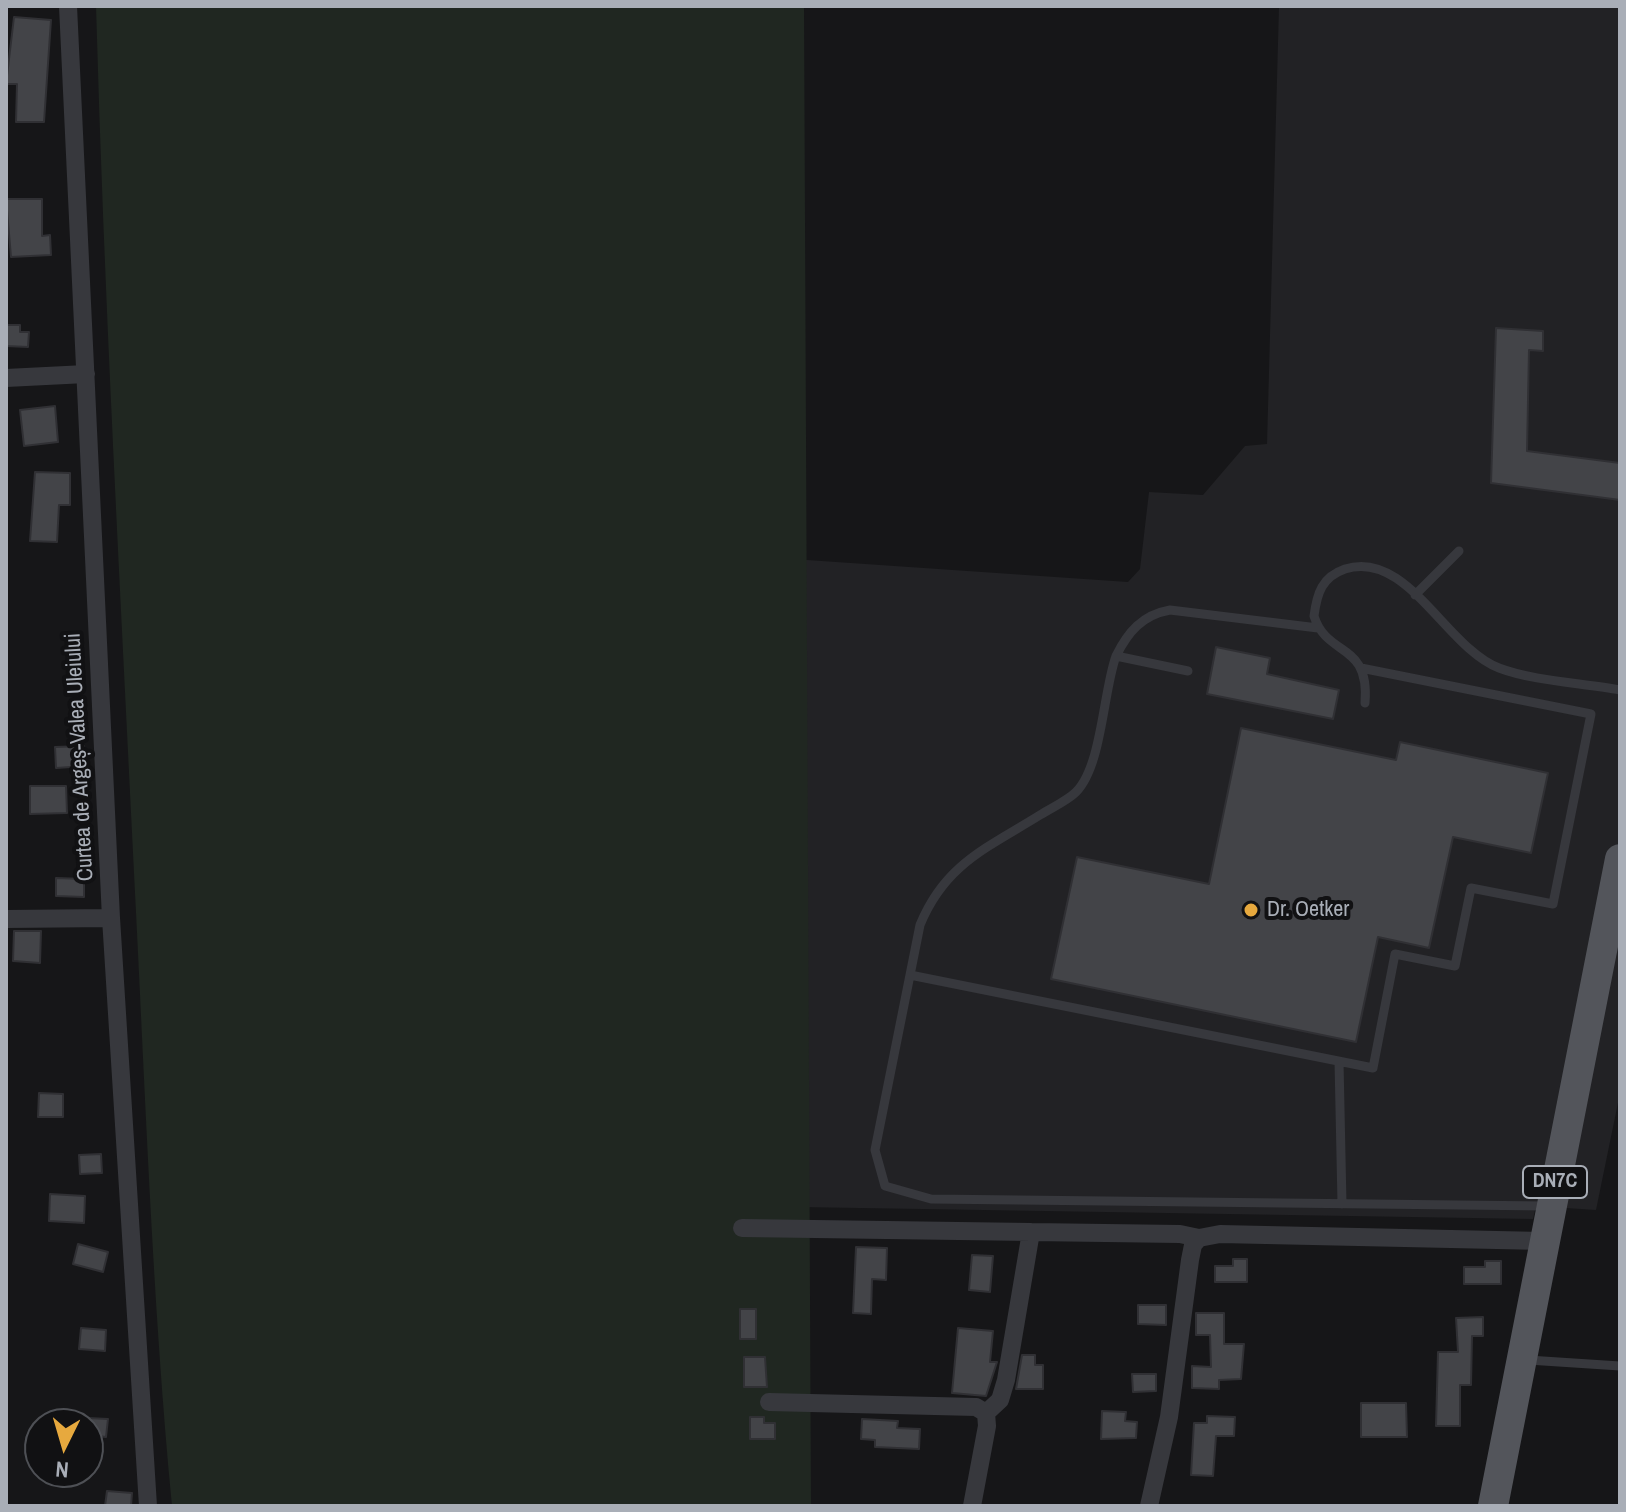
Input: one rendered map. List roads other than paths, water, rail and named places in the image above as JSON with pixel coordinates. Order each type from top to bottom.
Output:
[{"type":"main road","name":"DN7C","points":[[1493,1506],[1620,859]]},
{"type":"street","name":"Curtea de Argeș-Valea Uleiului","points":[[68,6],[111,918],[148,1506]]},
{"type":"street","points":[[6,378],[86,374]]},
{"type":"street","points":[[6,919],[111,918]]},
{"type":"street","points":[[742,1228],[1180,1234],[1199,1238],[1220,1234],[1543,1241]]},
{"type":"street","points":[[986,1413],[1000,1400],[1006,1380],[1031,1232]]},
{"type":"street","points":[[1149,1506],[1169,1417],[1190,1260],[1193,1245],[1199,1238]]},
{"type":"street","points":[[769,1402],[976,1407],[986,1413]]},
{"type":"street","points":[[972,1506],[987,1426],[986,1413]]},
{"type":"lane","points":[[1415,595],[1459,551]]},
{"type":"lane","points":[[1318,628],[1314,616],[1316,598],[1322,584],[1334,573],[1367,566],[1388,572],[1476,653],[1498,667],[1620,690]]},
{"type":"lane","points":[[1365,703],[1366,685],[1352,653],[1318,628],[1170,610],[1150,614],[1126,636],[1106,684],[1091,768],[1075,793],[952,873],[932,896],[920,925],[875,1150],[885,1186],[931,1199],[1550,1206]]},
{"type":"lane","points":[[1116,656],[1188,671]]},
{"type":"lane","points":[[910,975],[1373,1068],[1395,954],[1455,966],[1471,888],[1553,904],[1591,714],[1361,668]]},
{"type":"lane","points":[[1339,1061],[1342,1204]]},
{"type":"lane","points":[[1520,1360],[1620,1366]]},
{"type":"place","name":"Dr. Oetker","points":[[1251,910]]}]
